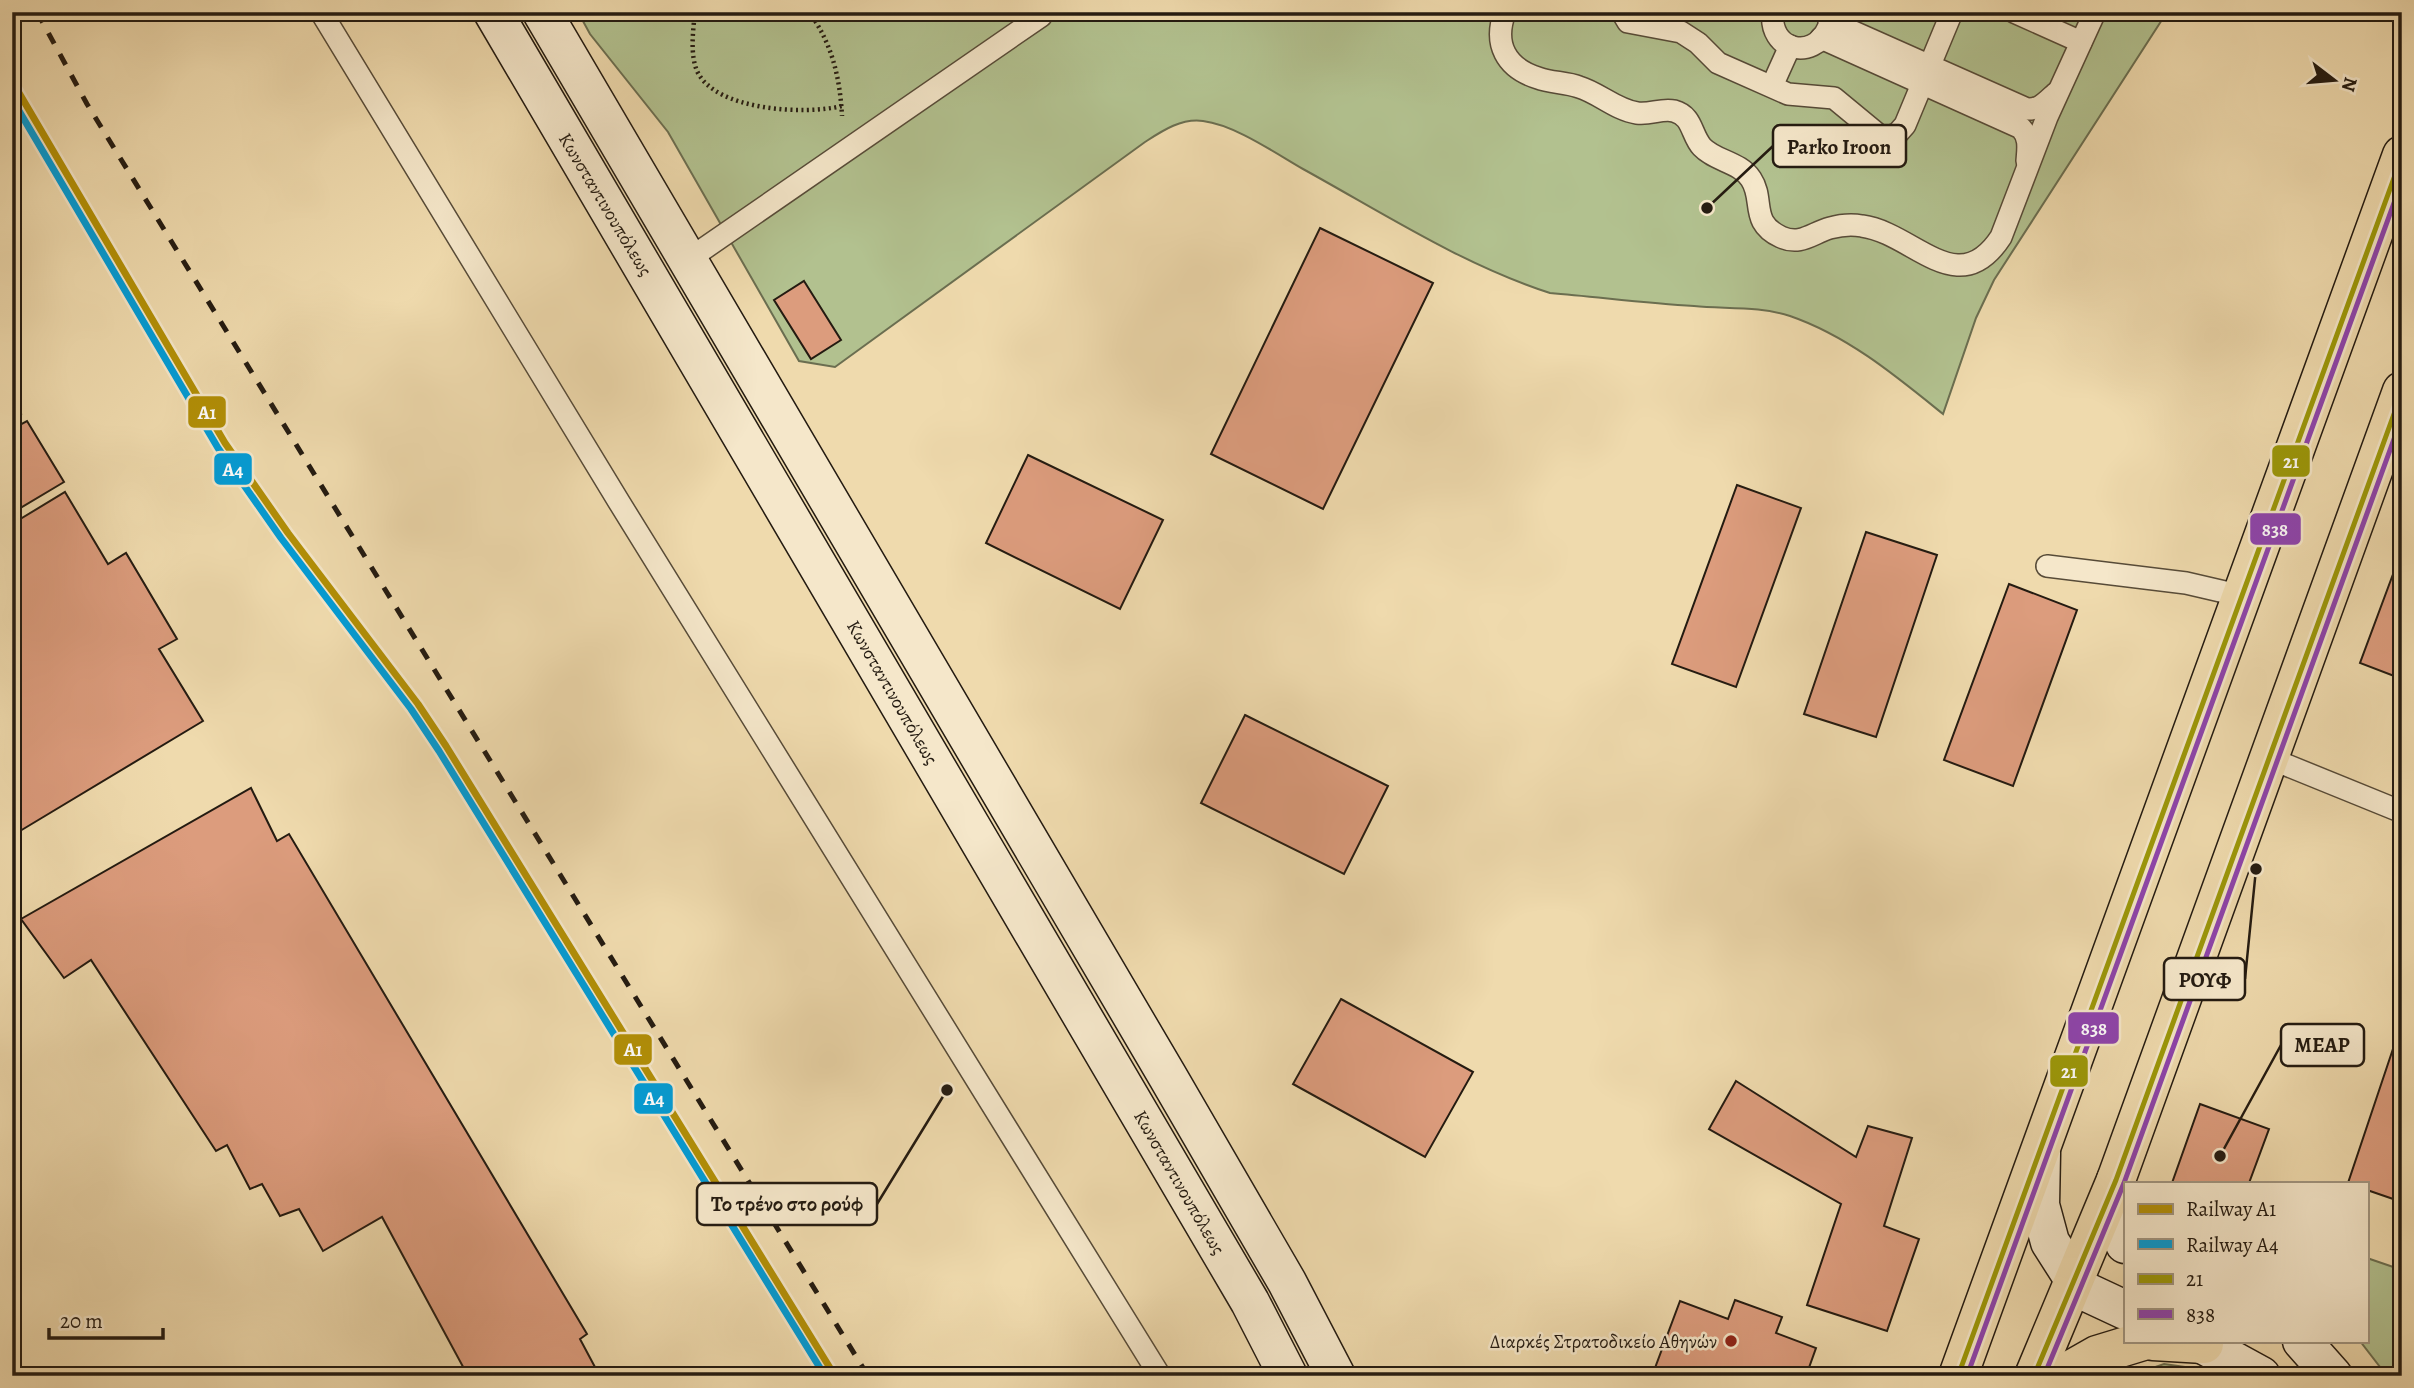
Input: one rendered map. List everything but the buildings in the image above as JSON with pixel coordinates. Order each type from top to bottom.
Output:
[{"type":"main road","name":"Κωνσταντινουπόλεως","points":[[493,12],[1244,1290],[1288,1376]]},
{"type":"main road","points":[[542,12],[1161,1065],[1287,1282],[1336,1376]]},
{"type":"main road","points":[[1958,1376],[2402,155]]},
{"type":"main road","points":[[2034,1376],[2116,1180],[2402,391]]},
{"type":"main road","points":[[2041,1151],[2040,1205],[2050,1242],[2080,1289],[2124,1310]]},
{"type":"main road","points":[[2116,1180],[2114,1218],[2124,1242]]},
{"type":"main road","points":[[2060,1376],[2097,1354],[2139,1342]]},
{"type":"main road","points":[[2200,1342],[2260,1376]]},
{"type":"main road","points":[[2303,1342],[2333,1376]]},
{"type":"lane","points":[[321,12],[627,514],[1160,1376]]},
{"type":"lane","points":[[1505,12],[1501,37],[1503,52],[1509,61],[1538,79],[1580,87],[1636,113],[1663,110],[1675,111],[1686,117],[1703,148],[1739,168],[1751,178],[1760,219],[1767,228],[1789,240],[1802,240],[1828,228],[1847,224],[1864,226],[1881,230],[1934,258],[1955,265],[1969,266],[1982,260],[2001,237],[2026,170],[2095,12]]},
{"type":"lane","points":[[1622,12],[1628,22],[1681,32],[1698,43],[1718,63],[1772,86],[1797,96],[1834,98],[1848,107],[1875,134],[1888,137],[1897,134],[1905,125],[1952,12]]},
{"type":"lane","points":[[2014,12],[2081,42]]},
{"type":"lane","points":[[1770,14],[1776,33],[1790,46],[1810,46],[1826,24],[2021,128],[2028,143],[2026,170]]},
{"type":"lane","points":[[689,260],[1041,16]]},
{"type":"lane","points":[[1772,86],[1790,46]]},
{"type":"lane","points":[[1926,75],[2035,110],[2060,89]]},
{"type":"lane","points":[[2047,566],[2186,583],[2242,596]]},
{"type":"lane","points":[[2269,758],[2402,812]]},
{"type":"path","points":[[695,12],[693,46],[697,70],[712,88],[740,101],[777,109],[813,110],[842,106]]},
{"type":"path","points":[[808,12],[823,35],[833,59],[842,106],[843,153]]},
{"type":"path","points":[[906,20],[918,12]]},
{"type":"green space","points":[[578,12],[2167,12],[1994,280],[1976,318],[1943,414],[1852,346],[1811,324],[1779,313],[1755,309],[1676,305],[1550,293],[1455,253],[1241,134],[1203,121],[1187,121],[1172,126],[1145,142],[835,367],[799,361],[668,132],[590,34]]},
{"type":"green space","points":[[2368,1258],[2402,1270],[2402,1376],[2387,1376],[2361,1342],[2368,1342]]},
{"type":"green space","points":[[2164,1364],[2185,1367],[2210,1376],[2129,1376]]},
{"type":"railway","points":[[37,12],[87,104],[868,1376]]},
{"type":"rail line","name":"A1","points":[[12,81],[225,443],[288,533],[418,704],[446,746],[835,1376]]},
{"type":"rail line","name":"A4","points":[[12,99],[218,448],[281,538],[411,709],[439,751],[825,1376]]},
{"type":"transit line","name":"21","points":[[1958,1376],[2402,156]]},
{"type":"transit line","name":"838","points":[[1967,1376],[2402,181]]},
{"type":"transit line","name":"21","points":[[2034,1376],[2116,1180],[2402,392]]},
{"type":"transit line","name":"838","points":[[2124,1182],[2402,417]]},
{"type":"transit line","name":"838","points":[[2044,1376],[2124,1183]]},
{"type":"place","name":"Parko Iroon","points":[[1707,208]]},
{"type":"place","name":"ΡΟΥΦ","points":[[2256,869]]},
{"type":"place","name":"Το τρένο στο ρούφ","points":[[947,1090]]},
{"type":"place","name":"MEAP","points":[[2220,1156]]},
{"type":"place","name":"Διαρκές Στρατοδικείο Αθηνών","points":[[1731,1341]]}]
